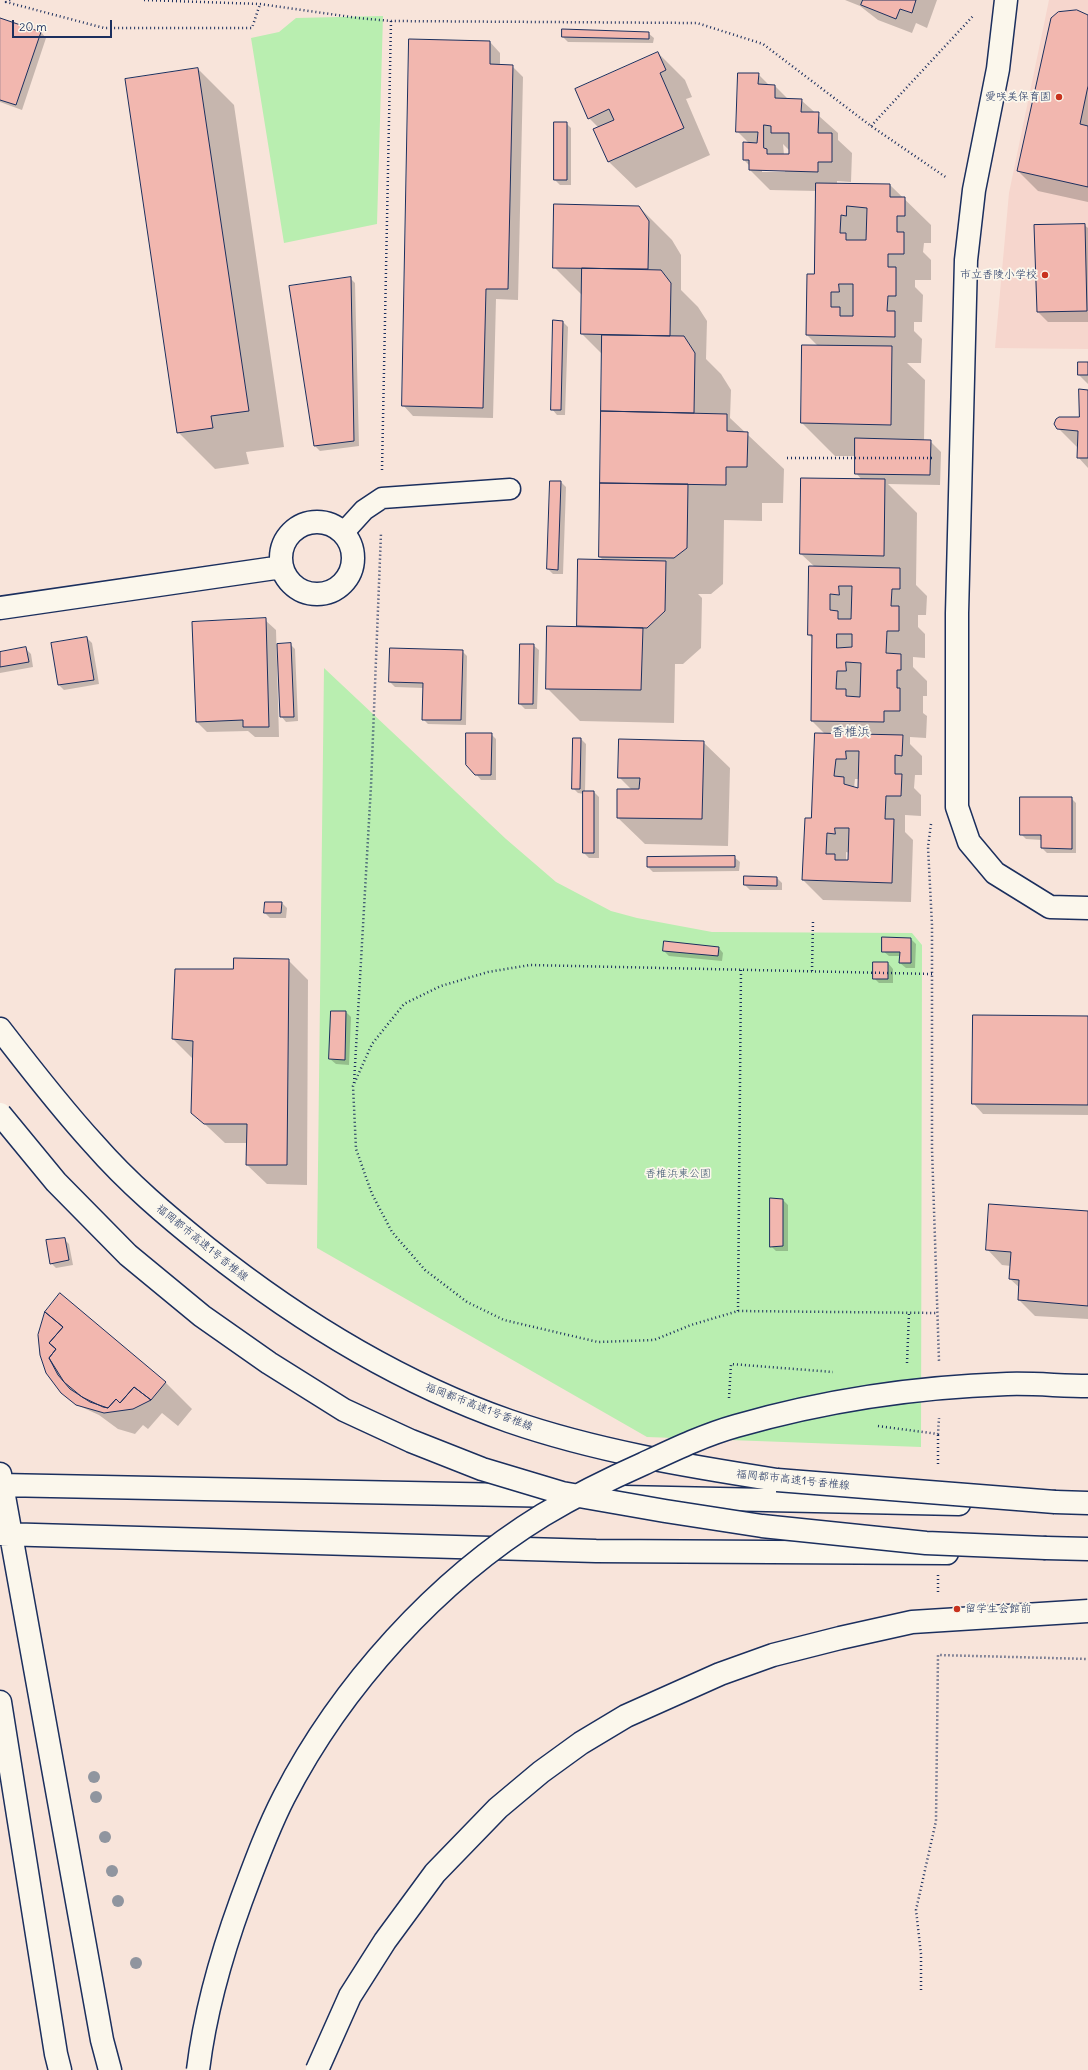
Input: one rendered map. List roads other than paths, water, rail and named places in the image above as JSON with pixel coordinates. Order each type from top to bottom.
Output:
[{"type":"main road","points":[[1006,0],[998,69],[974,190],[966,260],[957,613],[957,807],[969,842],[995,873],[1050,907],[1088,908]]},
{"type":"main road","points":[[315,521],[331,524],[344,532],[354,552],[351,574],[335,590],[314,595],[293,586],[282,567],[281,551],[288,536],[300,526],[315,521]]},
{"type":"main road","points":[[0,608],[282,567]]},
{"type":"main road","name":"福岡都市高速1号香椎線","points":[[0,1029],[95,1145],[160,1211],[236,1271],[304,1320],[378,1364],[438,1393],[509,1421],[576,1441],[684,1466],[777,1480],[1088,1503]]},
{"type":"main road","points":[[0,1114],[56,1182],[128,1255],[202,1316],[269,1363],[344,1410],[411,1441],[482,1469],[562,1492],[673,1512],[762,1526],[926,1543],[1088,1549]]},
{"type":"main road","points":[[198,2070],[210,2003],[224,1946],[256,1858],[284,1797],[317,1740],[360,1678],[403,1630],[487,1555],[542,1516],[613,1477],[672,1450],[732,1427],[807,1407],[898,1392],[1007,1384],[1088,1386]]},
{"type":"main road","points":[[110,2070],[102,2040],[5,1533],[0,1481],[1088,1506]]},
{"type":"main road","points":[[5,1533],[596,1551],[1088,1554]]},
{"type":"main road","points":[[317,2070],[350,1996],[385,1941],[435,1873],[498,1808],[541,1772],[587,1739],[626,1716],[720,1674],[773,1655],[912,1622],[1088,1610]]},
{"type":"main road","points":[[0,1702],[56,2054],[60,2070]]},
{"type":"lane","points":[[344,532],[364,510],[382,498],[510,489]]},
{"type":"place","name":"愛咲美保育園","points":[[1059,97]]},
{"type":"place","name":"市立香陵小学校","points":[[1045,275]]},
{"type":"place","name":"留学生会館前","points":[[957,1609]]},
{"type":"district","name":"香椎浜","points":[[851,732]]},
{"type":"park label","name":"香椎浜東公園","points":[[678,1174]]}]
